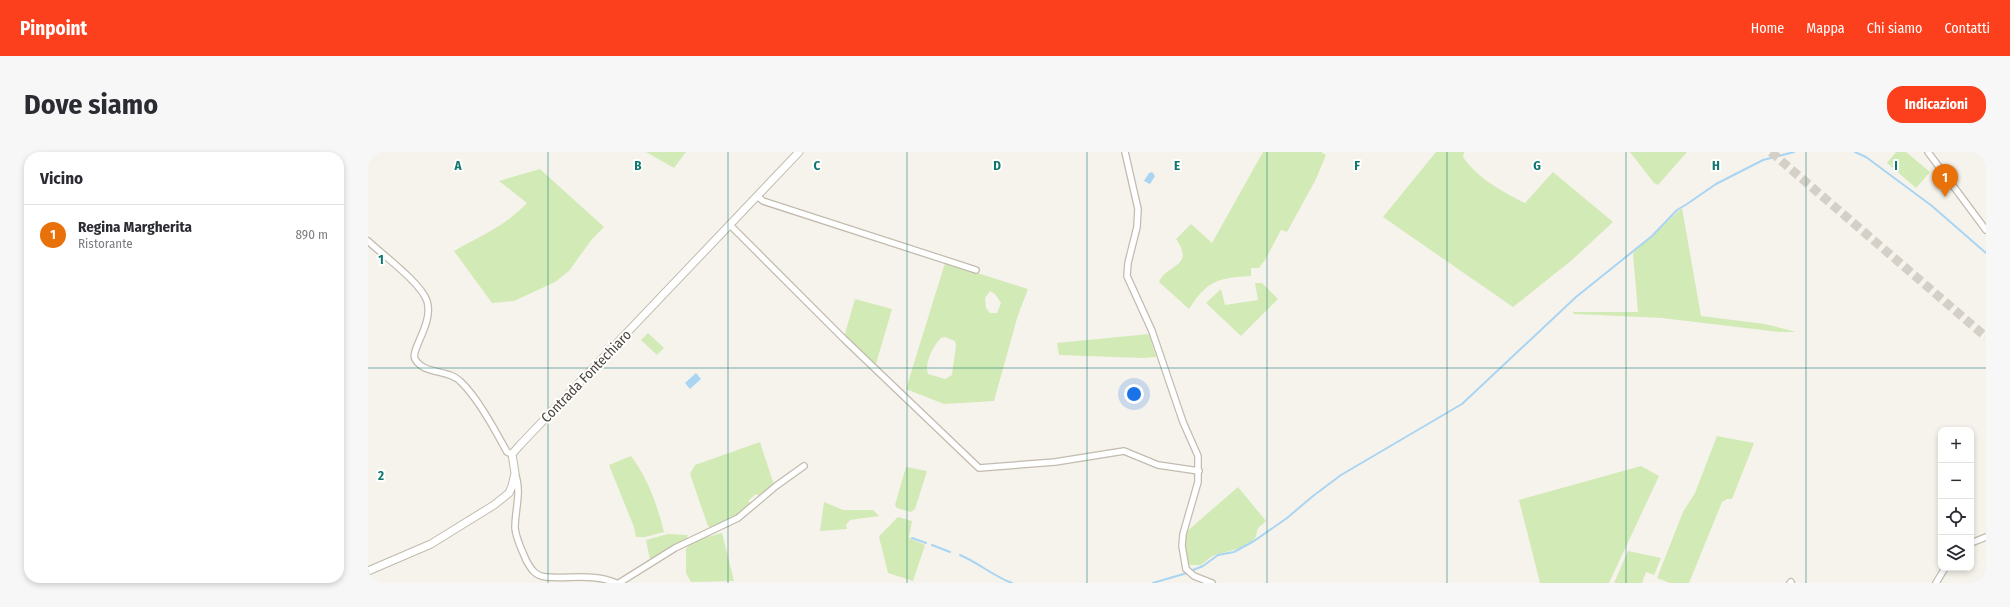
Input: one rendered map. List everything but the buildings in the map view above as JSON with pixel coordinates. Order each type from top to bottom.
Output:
[{"type":"street","name":"Contrada Fontechiaro","points":[[512,454],[799,152]]},
{"type":"street","points":[[1125,152],[1138,209],[1137,227],[1128,263],[1127,276],[1152,331],[1183,422],[1198,456],[1198,482],[1183,534],[1182,546],[1186,569],[1194,576],[1212,583]]},
{"type":"street","points":[[1928,152],[1986,230]]},
{"type":"street","points":[[757,196],[763,201],[976,270]]},
{"type":"street","points":[[730,225],[844,339],[979,468],[1055,462],[1124,451],[1158,465],[1199,471]]},
{"type":"street","points":[[368,241],[415,283],[427,302],[428,321],[414,352],[416,360],[422,367],[449,374],[460,380],[486,417],[507,452],[512,454],[519,488],[515,528],[517,537],[532,570],[537,575],[544,577],[584,576],[617,583],[675,548],[738,518],[776,486],[804,466]]},
{"type":"street","points":[[368,572],[432,544],[494,505],[508,493],[515,473]]},
{"type":"street","points":[[1974,542],[1986,537]]},
{"type":"street","points":[[1936,583],[1943,571]]},
{"type":"green space","points":[[646,152],[686,152],[674,168]]},
{"type":"green space","points":[[1263,152],[1321,152],[1326,155],[1316,179],[1287,232],[1281,230],[1259,268],[1251,268],[1251,276],[1230,278],[1214,282],[1202,292],[1189,309],[1159,282],[1167,272],[1178,264],[1183,255],[1176,239],[1191,224],[1212,243]]},
{"type":"green space","points":[[1436,152],[1464,152],[1463,157],[1483,178],[1499,189],[1525,203],[1553,172],[1613,222],[1572,260],[1513,307],[1383,217]]},
{"type":"green space","points":[[1630,152],[1687,152],[1658,185],[1654,183]]},
{"type":"green space","points":[[1896,152],[1906,152],[1930,172],[1916,188],[1887,163]]},
{"type":"green space","points":[[540,169],[604,227],[592,239],[569,271],[555,282],[514,301],[492,303],[454,251],[501,225],[527,203],[499,181]]},
{"type":"green space","points":[[1682,208],[1701,316],[1765,324],[1796,332],[1779,332],[1662,318],[1574,314],[1573,312],[1638,312],[1633,253]]},
{"type":"green space","points":[[945,263],[1028,289],[1018,315],[994,401],[944,404],[906,389]],"holes":[[[990,291],[995,294],[1001,303],[997,313],[990,313],[986,308],[985,298]],[[945,337],[955,341],[956,346],[952,375],[945,379],[928,374],[927,370],[928,360],[932,350],[941,338]]]},
{"type":"green space","points":[[1255,283],[1262,283],[1278,299],[1241,336],[1206,303],[1221,289],[1225,305],[1258,300]]},
{"type":"green space","points":[[855,299],[892,309],[875,367],[844,337]]},
{"type":"green space","points":[[648,333],[664,348],[657,355],[641,340]]},
{"type":"green space","points":[[1149,334],[1156,357],[1143,358],[1059,355],[1057,343]]},
{"type":"green space","points":[[1717,436],[1754,443],[1732,499],[1727,499],[1722,502],[1689,583],[1670,583],[1657,578],[1683,512],[1695,493]]},
{"type":"green space","points":[[760,442],[774,485],[759,496],[756,494],[748,501],[751,503],[738,515],[712,528],[708,526],[690,474],[695,465]]},
{"type":"green space","points":[[631,456],[651,492],[664,532],[645,537],[636,537],[634,527],[609,465]]},
{"type":"green space","points":[[1641,466],[1659,476],[1609,583],[1540,583],[1519,500]]},
{"type":"green space","points":[[906,467],[927,471],[915,509],[911,512],[897,508],[895,505]]},
{"type":"green space","points":[[1238,487],[1266,521],[1258,528],[1255,539],[1240,548],[1212,556],[1201,565],[1190,565],[1186,561],[1185,533]]},
{"type":"green space","points":[[824,502],[843,510],[873,510],[879,516],[850,520],[846,525],[847,529],[820,531]]},
{"type":"green space","points":[[898,517],[912,521],[909,537],[925,545],[913,581],[888,573],[879,537]]},
{"type":"green space","points":[[722,533],[734,581],[691,582],[686,573],[686,549],[692,541]]},
{"type":"green space","points":[[668,534],[688,535],[686,540],[650,560],[646,540]]},
{"type":"green space","points":[[1628,551],[1661,558],[1654,575],[1646,572],[1642,583],[1614,583]]},
{"type":"water","points":[[1152,172],[1155,176],[1150,184],[1144,181],[1149,173]]},
{"type":"water","points":[[696,373],[701,379],[690,389],[685,383]]},
{"type":"waterway","points":[[1193,570],[1203,566],[1218,555],[1234,552],[1254,541],[1287,518],[1341,475],[1462,404],[1576,297],[1652,236],[1677,210],[1716,184],[1763,160],[1794,152]]},
{"type":"waterway","points":[[1855,152],[1866,157],[1932,206],[1986,253]]},
{"type":"waterway","points":[[912,538],[926,543]]},
{"type":"waterway","points":[[932,545],[950,552]]},
{"type":"waterway","points":[[960,555],[1012,583]]},
{"type":"waterway","points":[[1153,583],[1187,573]]},
{"type":"tunnel","points":[[1771,152],[1986,337]]},
{"type":"place","name":"Regina Margherita","points":[[1945,197]]}]
